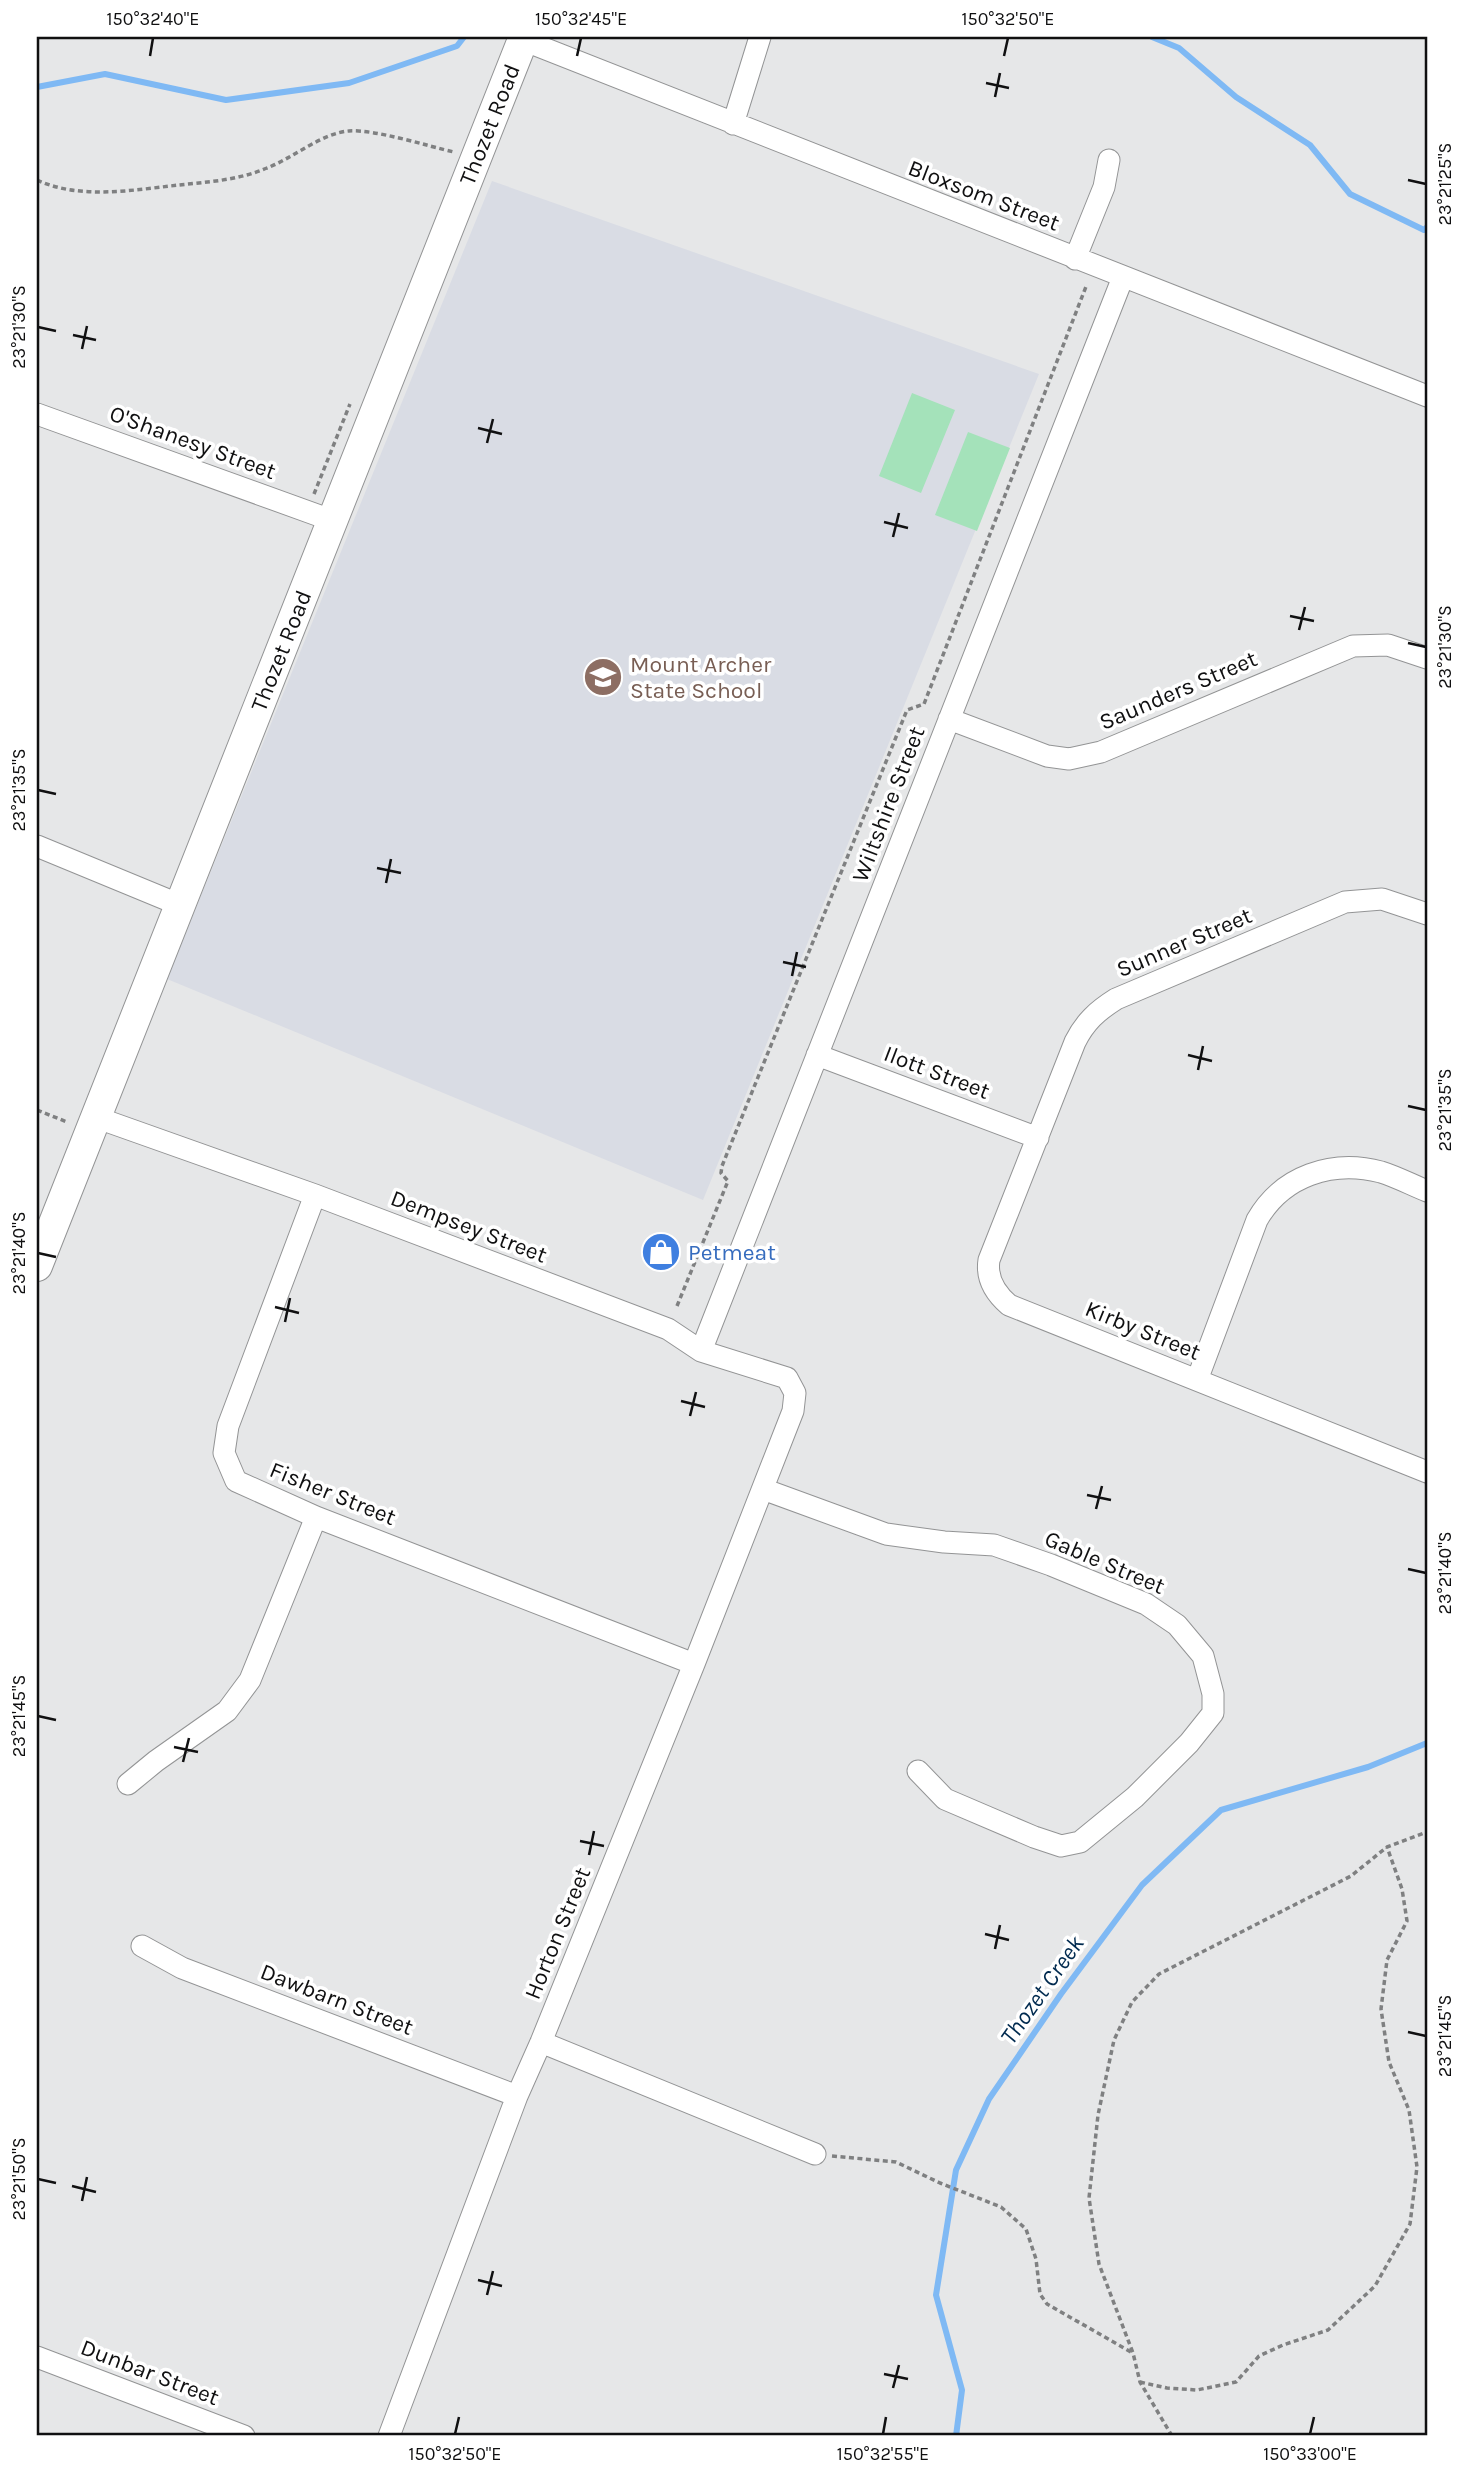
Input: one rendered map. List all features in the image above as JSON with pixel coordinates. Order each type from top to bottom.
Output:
[{"type":"street","points":[[733,124],[760,37]]},
{"type":"street","name":"Bloxsom Street","points":[[523,38],[733,124],[1427,396]]},
{"type":"street","name":"Thozet Road","points":[[37,1266],[523,38]]},
{"type":"street","points":[[1075,259],[1104,187],[1109,160]]},
{"type":"street","name":"Wiltshire Street","points":[[701,1351],[1123,277]]},
{"type":"street","name":"O'Shanesy Street","points":[[37,414],[331,520]]},
{"type":"street","name":"Saunders Street","points":[[949,719],[1047,756],[1069,759],[1101,752],[1353,646],[1388,645],[1427,658]]},
{"type":"street","points":[[37,846],[180,905]]},
{"type":"street","name":"Sunner Street","points":[[1038,1138],[1083,1026],[1098,1011],[1116,999],[1345,902],[1382,899],[1427,914]]},
{"type":"street","name":"Ilott Street","points":[[817,1055],[1038,1138]]},
{"type":"street","name":"Dempsey Street","points":[[92,1124],[315,1195],[668,1329],[701,1351],[787,1378],[795,1393],[793,1411]]},
{"type":"street","name":"Kirby Street","points":[[1038,1138],[989,1259],[987,1273],[999,1296],[1009,1305],[1427,1472]]},
{"type":"street","points":[[1197,1380],[1257,1220],[1266,1204],[1292,1181],[1321,1171],[1361,1168],[1383,1173],[1427,1191]]},
{"type":"street","name":"Fisher Street","points":[[315,1195],[228,1426],[224,1454],[236,1481],[316,1517],[694,1664]]},
{"type":"street","name":"Horton Street","points":[[389,2436],[517,2096],[694,1664],[793,1411]]},
{"type":"street","name":"Gable Street","points":[[763,1489],[886,1534],[994,1545],[1051,1565],[1146,1604],[1177,1625],[1203,1656],[1213,1694],[1213,1713],[1189,1743],[1144,1788],[1080,1842],[1060,1846],[945,1799],[918,1771]]},
{"type":"street","points":[[128,1784],[227,1710],[250,1680],[316,1517]]},
{"type":"street","name":"Dawbarn Street","points":[[142,1946],[182,1968],[517,2096]]},
{"type":"street","points":[[541,2042],[815,2154]]},
{"type":"street","name":"Dunbar Street","points":[[37,2357],[244,2436]]},
{"type":"path","points":[[37,180],[58,187],[101,192],[227,180],[265,169],[307,147],[351,131],[457,153]]},
{"type":"path","points":[[677,1306],[728,1181],[721,1173],[722,1167],[907,710],[924,704],[1088,281]]},
{"type":"path","points":[[37,1110],[92,1124]]},
{"type":"path","points":[[1172,2436],[1140,2382],[1133,2353],[1099,2264],[1089,2198],[1098,2115],[1114,2040],[1132,2002],[1159,1974],[1350,1876],[1387,1847],[1427,1832]]},
{"type":"path","points":[[1140,2382],[1167,2388],[1197,2390],[1236,2382],[1259,2356],[1328,2330],[1375,2286],[1410,2224],[1417,2166],[1409,2110],[1389,2062],[1381,2009],[1387,1960],[1407,1921],[1402,1889],[1387,1847]]},
{"type":"path","points":[[815,2154],[896,2162],[940,2183],[1002,2207],[1026,2229],[1036,2259],[1040,2294],[1047,2304],[1133,2353]]},
{"type":"shaded area","name":"Mount Archer State School","points":[[492,181],[1039,374],[703,1200],[167,979]]},
{"type":"green space","points":[[912,393],[955,410],[921,493],[879,476]]},
{"type":"green space","points":[[968,432],[1010,448],[977,531],[935,515]]},
{"type":"waterway","points":[[37,87],[105,74],[226,100],[349,83],[457,46],[464,37]]},
{"type":"waterway","points":[[1152,37],[1179,48],[1236,97],[1310,145],[1350,194],[1424,230],[1427,227]]},
{"type":"waterway","name":"Thozet Creek","points":[[956,2436],[962,2390],[936,2295],[956,2170],[989,2099],[1061,1994],[1142,1885],[1221,1810],[1368,1767],[1427,1743]]},
{"type":"place","name":"Mount Archer State School","points":[[603,677]]},
{"type":"place","name":"Petmeat","points":[[661,1252]]}]
